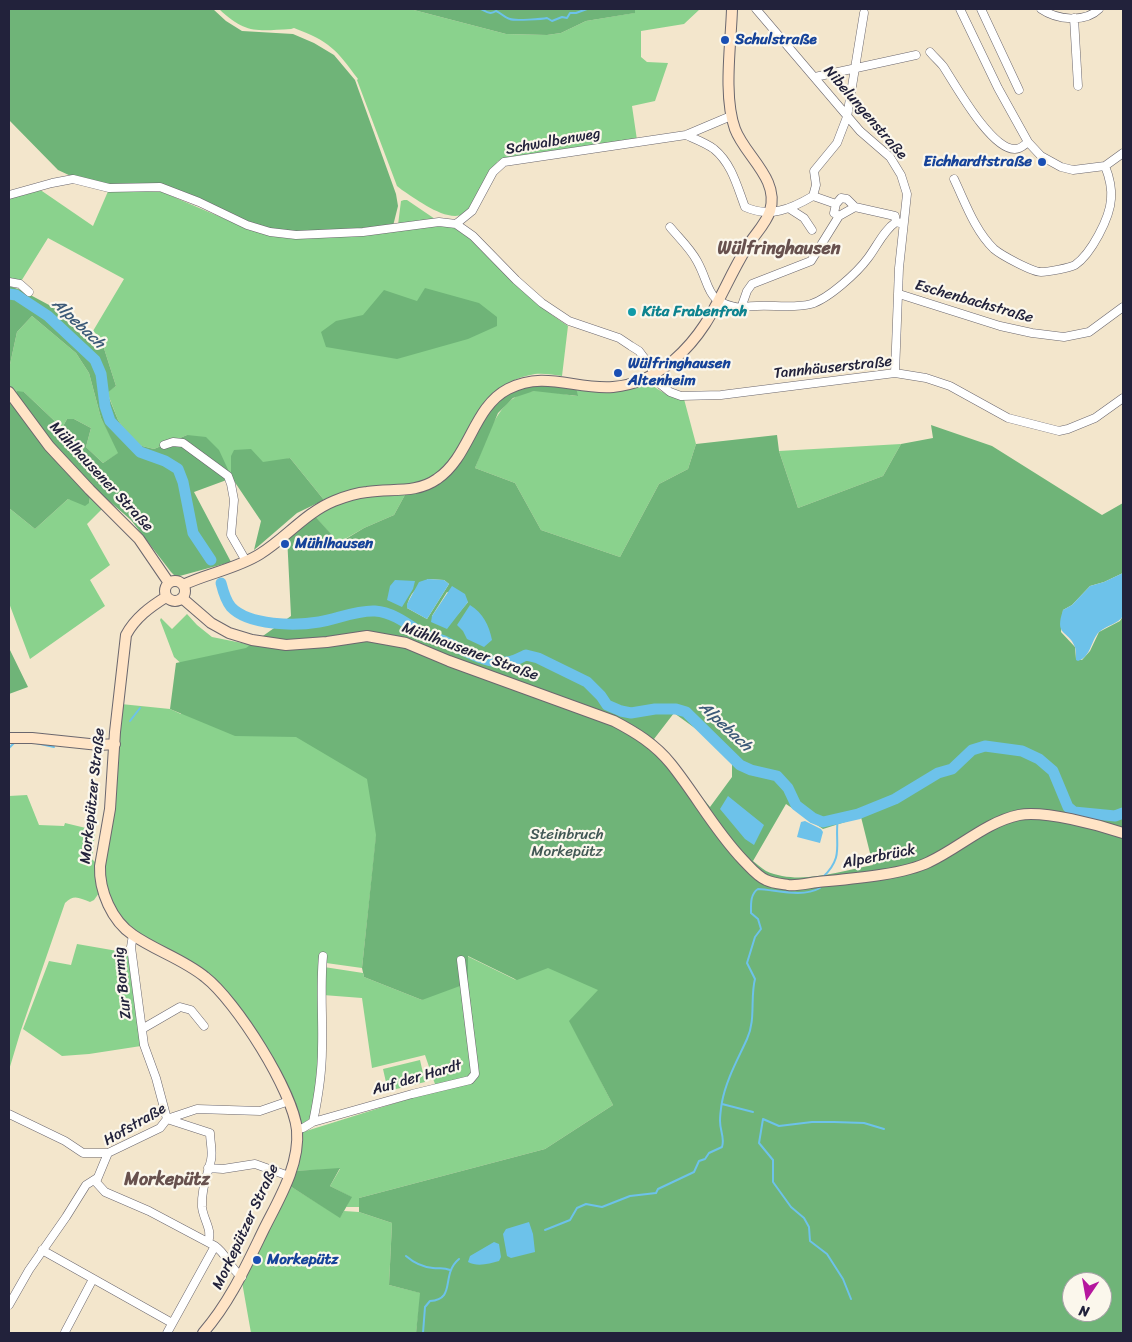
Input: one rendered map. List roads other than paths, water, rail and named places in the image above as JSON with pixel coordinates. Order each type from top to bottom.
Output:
[{"type":"street","points":[[183,585],[246,561],[276,543],[311,512],[333,501],[367,492],[418,488],[437,480],[455,463],[482,416],[494,400],[506,390],[523,382],[538,379],[556,380],[594,387],[637,382],[655,375],[690,346],[702,331],[747,247],[770,212],[773,195],[762,171],[739,138],[731,116],[729,92],[732,9]]},
{"type":"street","points":[[960,9],[998,88],[1028,142],[1041,156],[1061,167],[1073,170],[1104,166],[1123,153]]},
{"type":"street","points":[[981,9],[1019,90]]},
{"type":"street","points":[[1041,9],[1060,17],[1074,18],[1084,17],[1100,9]]},
{"type":"street","name":"Nibelungenstraße","points":[[762,10],[847,117],[890,157],[901,175],[907,194],[900,219],[895,373]]},
{"type":"street","points":[[686,135],[712,148],[724,159],[735,177],[746,207],[754,211],[770,212],[790,209],[812,196],[816,185],[814,171],[837,143],[847,117],[864,13]]},
{"type":"street","points":[[1074,18],[1078,86]]},
{"type":"street","points":[[930,52],[942,65],[963,100],[984,127],[1005,147],[1014,150],[1021,148],[1028,142]]},
{"type":"street","points":[[815,77],[916,55]]},
{"type":"street","name":"Schwalbenweg","points":[[456,224],[472,211],[493,172],[504,162],[686,135],[731,116]]},
{"type":"street","points":[[954,179],[977,225],[992,248],[1003,257],[1040,272],[1074,265],[1086,254],[1095,240],[1108,215],[1111,199],[1108,175],[1104,166]]},
{"type":"street","points":[[9,194],[52,182],[73,179],[109,188],[160,187],[199,202],[247,225],[270,232],[296,235],[364,232],[439,222],[456,224]]},
{"type":"street","points":[[812,196],[836,204]]},
{"type":"street","points":[[839,216],[834,213],[840,198],[847,199],[855,207],[900,219]]},
{"type":"street","points":[[741,308],[746,291],[752,284],[811,261],[839,216],[855,207]]},
{"type":"street","points":[[790,209],[804,218],[812,230]]},
{"type":"street","points":[[670,227],[698,262],[712,296],[724,305],[741,308],[812,304],[854,274],[867,260],[890,225],[900,219]]},
{"type":"street","name":"Tannhäuserstraße","points":[[456,224],[473,236],[516,280],[542,303],[569,321],[619,338],[632,346],[639,351],[660,384],[670,392],[681,396],[721,395],[895,373],[926,378],[950,386],[1008,418],[1059,430],[1068,429],[1095,418],[1123,398]]},
{"type":"street","points":[[9,282],[20,284],[29,292]]},
{"type":"street","name":"Eschenbachstraße","points":[[899,294],[1000,326],[1032,333],[1064,336],[1089,332],[1123,307]]},
{"type":"street","name":"Mühlhausener Straße","points":[[9,392],[49,446],[140,539],[168,583]]},
{"type":"street","points":[[164,445],[173,442],[183,444],[228,476],[234,500],[231,535],[246,561]]},
{"type":"street","points":[[176,580],[183,585],[185,589],[182,598],[174,601],[166,597],[165,588],[168,583],[176,580]]},
{"type":"street","name":"Morkepützer Straße","points":[[166,597],[140,616],[132,624],[126,635],[110,809],[102,848],[100,875],[102,891],[112,911],[124,927],[133,935],[204,976],[220,992],[263,1051],[281,1083],[289,1101],[297,1129],[296,1150],[289,1176],[242,1277],[220,1314],[203,1333]]},
{"type":"street","name":"Mühlhausener Straße","points":[[182,598],[210,624],[229,633],[252,640],[286,645],[327,642],[367,636],[406,643],[449,661],[599,715],[638,733],[657,749],[670,763],[712,822]]},
{"type":"street","points":[[9,738],[32,738],[99,745],[115,744]]},
{"type":"street","name":"Alperbrück","points":[[712,822],[729,845],[753,871],[766,880],[788,885],[836,881],[927,864],[1000,822],[1020,815],[1039,815],[1100,825],[1123,833]]},
{"type":"street","name":"Zur Bormig","points":[[133,935],[131,947],[144,1045],[156,1078],[167,1119]]},
{"type":"street","points":[[313,1122],[322,1050],[321,993],[323,956]]},
{"type":"street","name":"Auf der Hardt","points":[[297,1129],[313,1122],[470,1080],[475,1074],[461,960]]},
{"type":"street","name":"Zur Bormig","points":[[142,1028],[180,1007],[191,1010],[204,1026]]},
{"type":"street","name":"Hofstraße","points":[[97,1178],[108,1153],[160,1128],[167,1119],[197,1110],[260,1111],[289,1101]]},
{"type":"street","points":[[9,1114],[65,1141],[83,1153],[108,1153]]},
{"type":"street","points":[[167,1119],[210,1132],[211,1159],[202,1196],[202,1210],[212,1244],[167,1333]]},
{"type":"street","points":[[208,1168],[223,1169],[254,1164],[289,1176]]},
{"type":"street","points":[[9,1305],[28,1270],[86,1185],[97,1178],[98,1186],[105,1192],[149,1211],[221,1250],[237,1274],[242,1277]]},
{"type":"street","points":[[42,1250],[172,1323]]},
{"type":"street","points":[[64,1332],[94,1279]]},
{"type":"water","points":[[1123,573],[1123,616],[1099,632],[1086,656],[1078,661],[1076,660],[1075,647],[1061,629],[1063,610],[1072,605],[1090,586]]},
{"type":"water","points":[[428,579],[444,580],[449,584],[427,619],[407,608],[407,604],[419,582]]},
{"type":"water","points":[[395,580],[415,581],[413,589],[402,607],[387,600],[390,586]]},
{"type":"water","points":[[452,586],[465,594],[468,602],[447,629],[431,622],[432,616]]},
{"type":"water","points":[[470,605],[482,616],[489,629],[492,640],[484,647],[467,639],[457,625]]},
{"type":"water","points":[[728,796],[764,825],[754,845],[745,839],[720,809]]},
{"type":"water","points":[[805,821],[821,829],[823,832],[820,843],[797,837],[801,822]]},
{"type":"water","points":[[529,1222],[533,1234],[535,1252],[511,1258],[507,1256],[503,1234],[506,1229]]},
{"type":"water","points":[[494,1242],[499,1244],[501,1257],[499,1261],[479,1265],[468,1262],[470,1256]]},
{"type":"waterway","points":[[481,9],[490,13],[496,11],[506,18],[513,20],[547,18],[552,21],[562,17],[567,18],[570,13],[587,9]]},
{"type":"waterway","name":"Alpebach","points":[[9,294],[16,295],[48,316],[95,360],[101,374],[105,406],[110,421],[140,452],[165,461],[178,469],[183,482],[193,533],[211,560]]},
{"type":"waterway","name":"Alpebach","points":[[221,583],[226,599],[231,607],[249,618],[273,623],[298,624],[326,621],[361,612],[382,612],[425,635],[442,640],[486,660],[495,662],[514,661],[526,655],[538,658],[587,682],[607,705],[621,711],[631,713],[655,709],[676,709],[686,712],[740,765],[751,770],[777,776],[788,788],[796,805],[813,818],[823,822],[858,814],[895,799],[938,773],[952,769],[972,750],[985,746],[1022,751],[1039,759],[1053,771],[1068,807],[1074,812],[1115,816],[1123,813]]},
{"type":"waterway","points":[[130,721],[140,708]]},
{"type":"waterway","points":[[9,748],[16,741]]},
{"type":"waterway","points":[[36,743],[54,747]]},
{"type":"waterway","points":[[823,877],[830,870],[836,856],[838,818]]},
{"type":"waterway","points":[[545,1230],[570,1220],[577,1208],[586,1204],[602,1207],[630,1196],[656,1193],[658,1189],[694,1172],[699,1161],[705,1159],[709,1153],[722,1147],[720,1119],[724,1094],[750,1032],[752,1017],[755,979],[747,963],[755,937],[761,929],[758,919],[751,913],[752,897],[758,889],[805,893],[820,888]]},
{"type":"waterway","points":[[722,1104],[753,1112]]},
{"type":"waterway","points":[[851,1299],[843,1279],[827,1254],[810,1241],[809,1227],[804,1218],[791,1207],[773,1182],[773,1160],[759,1143],[763,1119],[779,1126],[812,1122],[834,1122],[864,1123],[884,1129]]},
{"type":"waterway","points":[[406,1256],[422,1266],[450,1270]]},
{"type":"waterway","points":[[423,1333],[425,1307],[430,1301],[443,1296],[453,1265],[459,1259]]},
{"type":"place","name":"Schulstraße","points":[[725,40]]},
{"type":"place","name":"Eichhardtstraße","points":[[1042,162]]},
{"type":"place","name":"Kita Frabenfroh","points":[[632,312]]},
{"type":"place","name":"Wülfringhausen Altenheim","points":[[618,373]]},
{"type":"place","name":"Mühlhausen","points":[[285,544]]},
{"type":"place","name":"Morkepütz","points":[[257,1260]]},
{"type":"district","name":"Wülfringhausen","points":[[779,249]]},
{"type":"district","name":"Morkepütz","points":[[167,1180]]},
{"type":"park label","name":"Steinbruch Morkepütz","points":[[567,844]]}]
